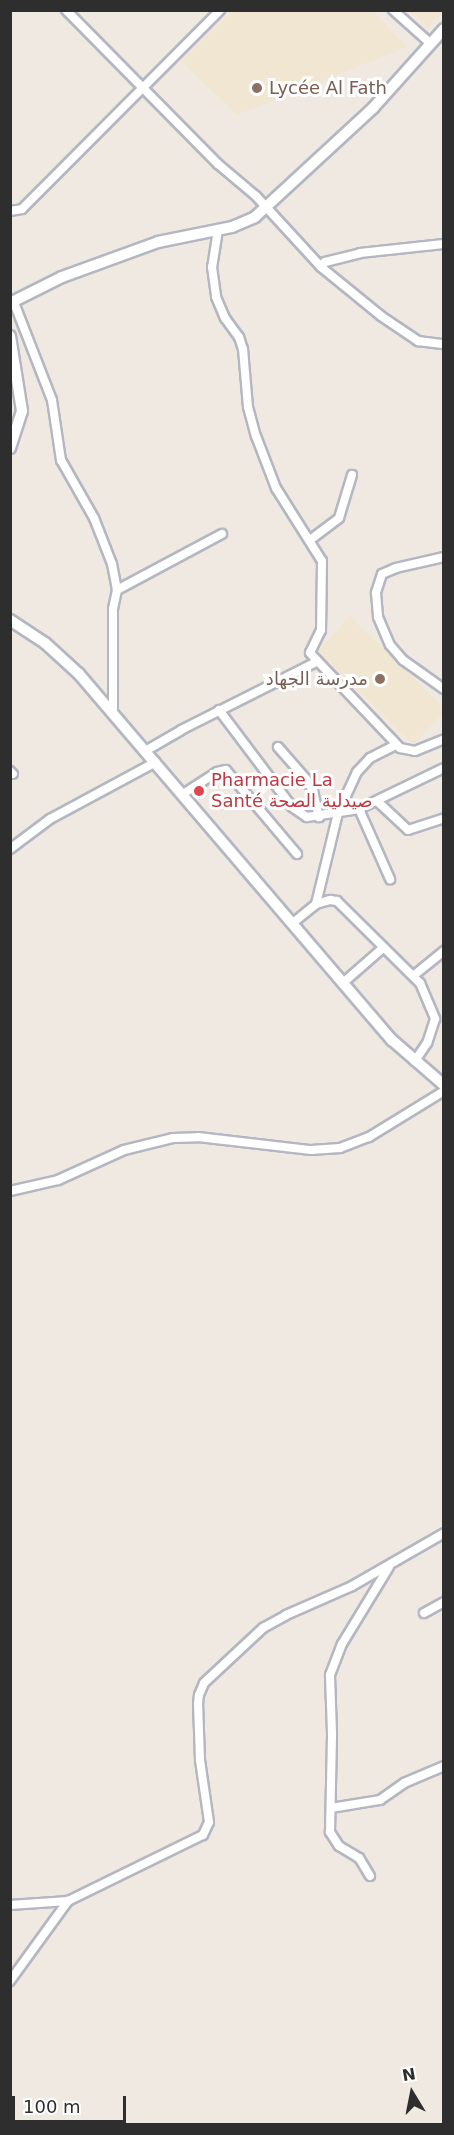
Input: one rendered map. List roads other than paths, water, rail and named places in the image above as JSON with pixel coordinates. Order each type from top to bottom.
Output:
[{"type":"street","points":[[66,10],[218,164],[256,195],[265,208],[321,267],[381,316],[418,341],[444,344]]},
{"type":"street","points":[[10,211],[22,209],[220,10]]},
{"type":"street","points":[[393,10],[430,43]]},
{"type":"street","points":[[113,712],[113,609],[117,590],[112,564],[94,518],[61,460],[52,400],[12,301],[62,277],[158,242],[245,223],[265,208],[373,108],[444,29]]},
{"type":"street","points":[[219,230],[212,267],[216,297],[225,318],[239,337],[243,349],[248,406],[253,427],[276,488],[322,561],[324,583],[321,630],[309,651],[396,745],[405,750],[415,751],[444,739]]},
{"type":"street","points":[[321,267],[325,262],[360,253],[444,244]]},
{"type":"street","points":[[10,336],[22,411],[10,448]]},
{"type":"street","points":[[310,540],[339,518],[352,475]]},
{"type":"street","points":[[117,590],[222,534]]},
{"type":"street","points":[[444,556],[396,568],[382,574],[376,593],[378,617],[390,645],[403,660],[444,689]]},
{"type":"street","points":[[10,620],[33,634],[68,662],[147,750],[392,1040],[444,1085]]},
{"type":"street","points":[[147,750],[219,710],[318,661]]},
{"type":"street","points":[[219,710],[292,807],[307,817],[319,817],[359,809],[444,768]]},
{"type":"street","points":[[316,904],[338,813],[357,772],[369,758],[396,745]]},
{"type":"street","points":[[278,747],[306,779],[313,791],[319,817]]},
{"type":"street","points":[[10,849],[50,819],[156,762]]},
{"type":"street","points":[[183,794],[217,772],[226,770],[297,854]]},
{"type":"street","points":[[377,801],[408,830],[444,818]]},
{"type":"street","points":[[359,809],[390,879]]},
{"type":"street","points":[[294,922],[316,904],[330,900],[337,901],[420,983],[435,1019],[427,1043],[415,1061]]},
{"type":"street","points":[[344,982],[383,948]]},
{"type":"street","points":[[413,976],[444,951]]},
{"type":"street","points":[[10,1191],[58,1180],[124,1150],[173,1138],[198,1137],[310,1150],[340,1148],[369,1137],[444,1091]]},
{"type":"street","points":[[10,1905],[68,1901],[166,1855],[206,1832],[209,1822],[200,1760],[198,1704],[201,1688],[210,1676],[270,1624],[343,1591],[444,1533]]},
{"type":"street","points":[[370,1876],[358,1858],[339,1846],[332,1837],[329,1822],[331,1808],[330,1675],[342,1644],[391,1564]]},
{"type":"street","points":[[424,1613],[444,1602]]},
{"type":"street","points":[[331,1808],[380,1800],[412,1779],[444,1766]]},
{"type":"street","points":[[10,1981],[68,1901]]},
{"type":"place","name":"Lycée Al Fath","points":[[257,88]]},
{"type":"place","name":"مدرسة الجهاد","points":[[380,679]]},
{"type":"place","name":"Pharmacie La Santé صيدلية الصحة","points":[[199,791]]}]
